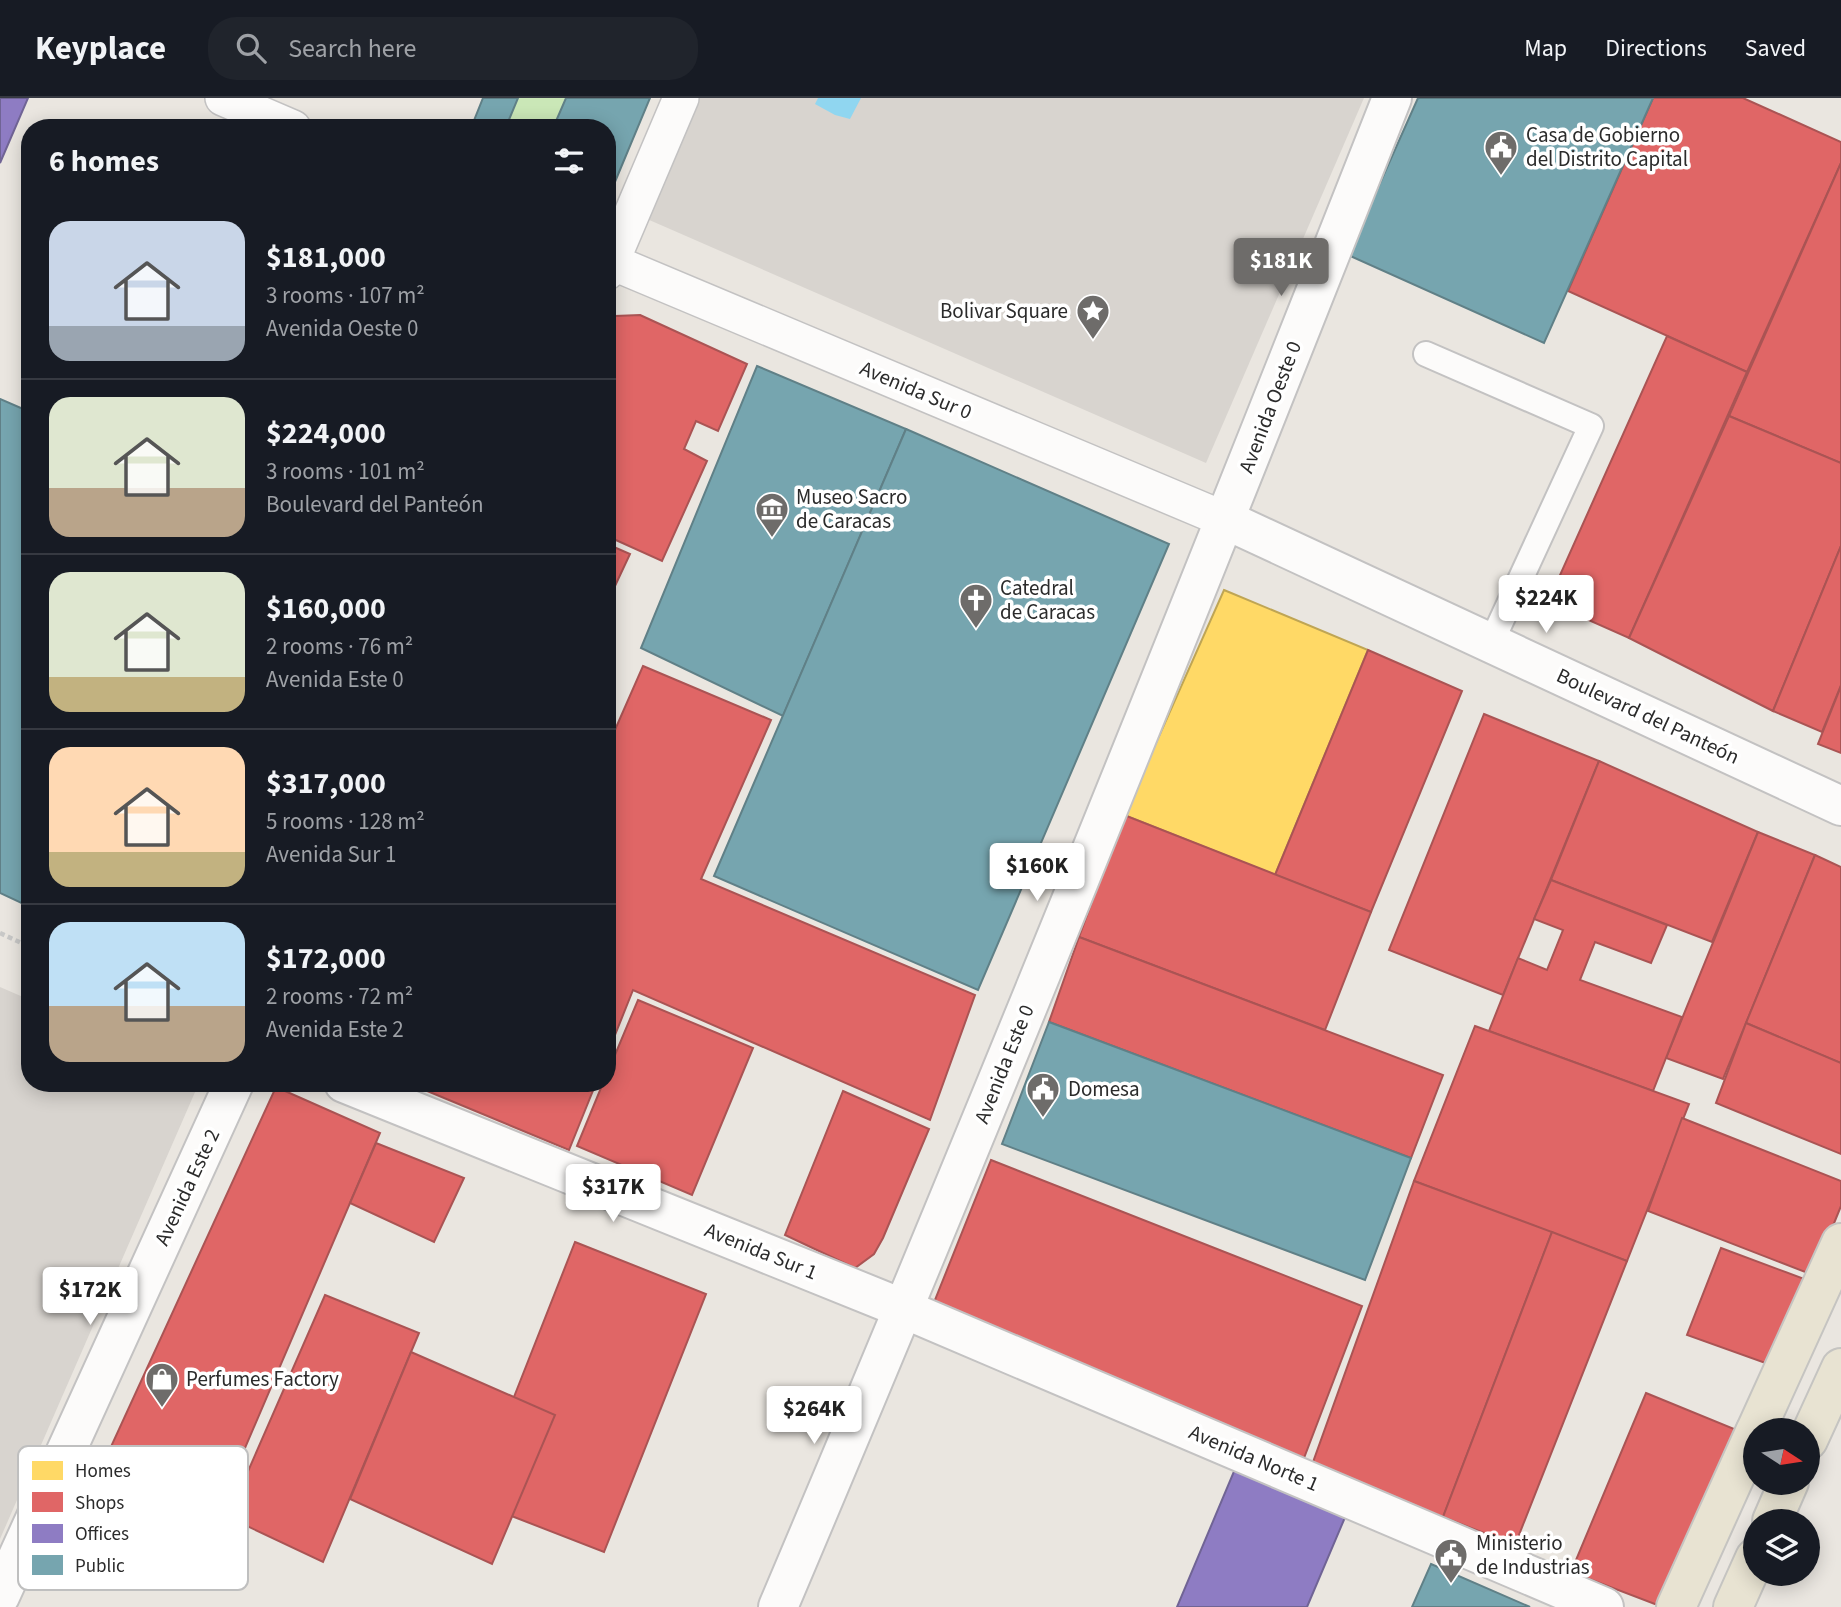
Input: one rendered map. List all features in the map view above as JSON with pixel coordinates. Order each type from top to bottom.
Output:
[{"type":"main road","points":[[1762,1418],[1841,1242]]},
{"type":"main road","points":[[1818,1418],[1841,1368]]},
{"type":"main road","points":[[1676,1607],[1743,1460]]},
{"type":"main road","points":[[1733,1607],[1743,1585]]},
{"type":"street","points":[[223,98],[272,119]]},
{"type":"street","points":[[616,249],[681,98]]},
{"type":"street","name":"Avenida Oeste 0","points":[[1226,520],[1392,98]]},
{"type":"street","name":"Avenida Sur 0","points":[[616,268],[1226,520]]},
{"type":"street","name":"Boulevard del Panteón","points":[[1226,520],[1841,806]]},
{"type":"street","name":"Avenida Este 0","points":[[778,1607],[904,1309],[1226,520]]},
{"type":"street","name":"Avenida Este 2","points":[[68,1446],[230,1092]]},
{"type":"street","name":"Avenida Sur 1","points":[[366,1092],[904,1309]]},
{"type":"street","name":"Avenida Norte 1","points":[[904,1309],[1604,1607]]},
{"type":"street","name":"Avenida Este 2","points":[[0,1596],[18,1557]]},
{"type":"lane","points":[[1426,354],[1591,426],[1492,643]]},
{"type":"path","points":[[0,933],[21,943]]},
{"type":"green space","points":[[518,98],[566,98],[557,119],[509,119]]},
{"type":"shaded area","name":"Bolivar Square","points":[[699,98],[1364,98],[1206,463],[647,219]]},
{"type":"shaded area","points":[[0,987],[21,996],[21,1092],[195,1092],[41,1446],[18,1446],[18,1498],[0,1539]]},
{"type":"water","points":[[818,98],[861,98],[850,119],[835,115],[815,104]]},
{"type":"building: Homes","points":[[1224,590],[1368,650],[1275,875],[1124,815]]},
{"type":"building: Shops","points":[[1653,98],[1743,98],[1841,142],[1841,163],[1747,372],[1568,291]]},
{"type":"building: Shops","points":[[1841,163],[1841,463],[1729,416]]},
{"type":"building: Shops","points":[[640,315],[747,364],[718,431],[696,421],[684,449],[707,461],[662,561],[616,540],[616,316]]},
{"type":"building: Shops","points":[[1667,336],[1747,372],[1629,638],[1548,602]]},
{"type":"building: Shops","points":[[1729,416],[1841,463],[1841,546],[1773,711],[1629,638]]},
{"type":"building: Shops","points":[[1841,546],[1841,685],[1822,732],[1773,711]]},
{"type":"building: Shops","points":[[616,548],[630,554],[616,584]]},
{"type":"building: Shops","points":[[1368,650],[1462,691],[1371,912],[1275,875]]},
{"type":"building: Shops","points":[[643,666],[771,720],[701,879],[975,995],[930,1120],[633,990],[616,1032],[616,728]]},
{"type":"building: Shops","points":[[1841,686],[1841,753],[1818,744]]},
{"type":"building: Shops","points":[[1484,714],[1599,761],[1503,995],[1389,950]]},
{"type":"building: Shops","points":[[1599,761],[1758,832],[1712,942],[1551,880]]},
{"type":"building: Shops","points":[[1124,815],[1371,912],[1325,1030],[1079,937]]},
{"type":"building: Shops","points":[[1758,832],[1815,855],[1723,1079],[1666,1058]]},
{"type":"building: Shops","points":[[1815,855],[1841,867],[1841,1063],[1746,1023]]},
{"type":"building: Shops","points":[[1551,880],[1667,925],[1651,963],[1595,942],[1580,980],[1682,1017],[1653,1091],[1489,1031],[1518,958],[1547,970],[1563,930],[1534,919]]},
{"type":"building: Shops","points":[[1079,937],[1443,1075],[1411,1158],[1049,1022]]},
{"type":"building: Shops","points":[[638,1000],[753,1048],[692,1195],[577,1146],[599,1092],[616,1092],[616,1053]]},
{"type":"building: Shops","points":[[1746,1023],[1841,1063],[1841,1154],[1716,1103]]},
{"type":"building: Shops","points":[[1475,1026],[1689,1104],[1627,1261],[1414,1181]]},
{"type":"building: Shops","points":[[843,1091],[929,1129],[883,1238],[874,1254],[855,1268],[785,1235]]},
{"type":"building: Shops","points":[[274,1092],[287,1092],[380,1133],[246,1446],[111,1446]]},
{"type":"building: Shops","points":[[430,1092],[592,1092],[569,1150]]},
{"type":"building: Shops","points":[[1682,1118],[1841,1181],[1841,1206],[1813,1275],[1648,1211]]},
{"type":"building: Shops","points":[[376,1143],[464,1178],[434,1242],[350,1203]]},
{"type":"building: Shops","points":[[991,1160],[1362,1306],[1304,1458],[931,1310]]},
{"type":"building: Shops","points":[[1414,1181],[1552,1232],[1443,1517],[1312,1465]]},
{"type":"building: Shops","points":[[1552,1232],[1627,1261],[1515,1545],[1443,1517]]},
{"type":"building: Shops","points":[[575,1242],[706,1294],[604,1552],[473,1501]]},
{"type":"building: Shops","points":[[1721,1248],[1807,1280],[1771,1365],[1687,1335]]},
{"type":"building: Shops","points":[[325,1295],[419,1333],[323,1562],[248,1526],[248,1471]]},
{"type":"building: Shops","points":[[411,1352],[555,1415],[492,1564],[350,1499]]},
{"type":"building: Shops","points":[[1646,1393],[1739,1431],[1660,1606],[1571,1572]]},
{"type":"building: Offices","points":[[0,98],[28,98],[0,163]]},
{"type":"building: Offices","points":[[1235,1469],[1346,1515],[1307,1607],[1177,1607]]},
{"type":"building: Public","points":[[483,98],[518,98],[509,119],[475,119]]},
{"type":"building: Public","points":[[566,98],[650,98],[616,179],[616,119],[557,119]]},
{"type":"building: Public","name":"Casa de Gobierno del Distrito Capital","points":[[1418,98],[1653,98],[1544,343],[1348,255]]},
{"type":"building: Public","name":"Museo Sacro de Caracas","points":[[757,366],[906,429],[783,716],[641,648]]},
{"type":"building: Public","points":[[0,399],[21,408],[21,903],[0,893]]},
{"type":"building: Public","name":"Catedral de Caracas","points":[[906,429],[1169,544],[978,990],[714,876]]},
{"type":"building: Public","points":[[1049,1022],[1411,1158],[1365,1280],[1002,1144]]},
{"type":"building: Public","name":"Ministerio de Industrias","points":[[1431,1564],[1530,1607],[1412,1607]]},
{"type":"place","name":"Casa de Gobierno del Distrito Capital","points":[[1501,177]]},
{"type":"place","name":"Bolivar Square","points":[[1093,341]]},
{"type":"place","name":"Museo Sacro de Caracas","points":[[772,539]]},
{"type":"place","name":"Catedral de Caracas","points":[[976,630]]},
{"type":"place","name":"Domesa","points":[[1043,1119]]},
{"type":"place","name":"Perfumes Factory","points":[[162,1409]]},
{"type":"place","name":"Ministerio de Industrias","points":[[1451,1585]]}]
